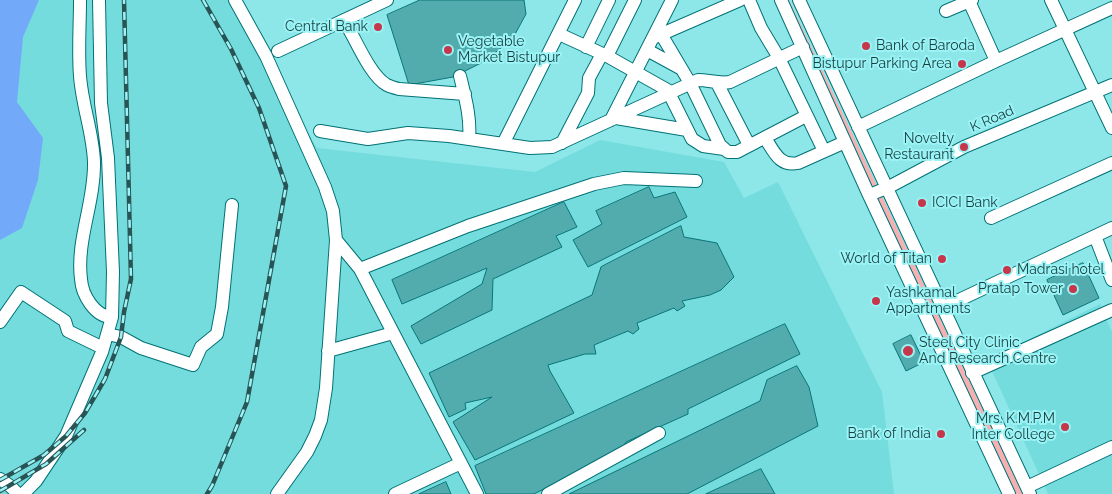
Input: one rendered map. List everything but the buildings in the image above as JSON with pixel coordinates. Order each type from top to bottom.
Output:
[{"type":"street","points":[[80,0],[80,77],[91,130],[94,164],[91,203],[82,243],[80,280],[94,309],[106,317],[112,317]]},
{"type":"street","points":[[23,494],[36,481],[66,436],[103,348],[112,317],[113,272],[108,158],[101,103],[99,0]]},
{"type":"street","points":[[235,0],[266,56],[325,187],[333,211],[336,240],[326,388],[321,420],[307,452],[277,494]]},
{"type":"street","points":[[278,51],[387,0]]},
{"type":"street","points":[[504,144],[575,0]]},
{"type":"street","points":[[586,47],[609,0]]},
{"type":"street","points":[[562,143],[589,89],[589,78],[605,55],[635,0]]},
{"type":"street","points":[[657,36],[740,0]]},
{"type":"street","points":[[749,0],[761,28],[779,58],[824,151]]},
{"type":"street","points":[[782,0],[869,195],[1009,494]]},
{"type":"street","points":[[799,0],[1029,491],[1112,447]]},
{"type":"street","points":[[1051,0],[1112,128]]},
{"type":"street","points":[[946,12],[970,1],[996,61]]},
{"type":"street","points":[[613,119],[647,50],[657,36],[674,2]]},
{"type":"street","points":[[858,127],[1112,8]]},
{"type":"street","points":[[344,20],[371,68],[379,79],[388,86],[465,94]]},
{"type":"street","points":[[559,34],[605,55],[670,92],[687,130],[697,144],[703,146],[724,149],[732,153],[806,116]]},
{"type":"street","points":[[657,36],[690,83],[724,149]]},
{"type":"street","points":[[320,130],[368,139],[408,133],[541,148],[552,147],[690,83],[698,80],[717,83],[730,82],[803,47]]},
{"type":"street","points":[[647,50],[680,68]]},
{"type":"street","points":[[460,76],[470,124],[468,139]]},
{"type":"street","points":[[717,83],[749,146]]},
{"type":"street","name":"K Road","points":[[869,195],[887,188],[964,148],[1112,85]]},
{"type":"street","points":[[613,119],[687,130]]},
{"type":"street","points":[[764,138],[784,164],[790,165],[845,142]]},
{"type":"street","points":[[991,218],[1112,164]]},
{"type":"street","points":[[360,269],[468,226],[594,184],[624,178],[696,181]]},
{"type":"street","points":[[107,334],[121,337],[141,348],[193,365],[201,347],[217,334],[222,307],[232,204]]},
{"type":"street","points":[[942,308],[1112,228]]},
{"type":"street","points":[[1094,236],[1112,280]]},
{"type":"street","points":[[336,240],[360,269],[477,494]]},
{"type":"street","points":[[0,322],[21,292],[65,321],[68,331],[103,348]]},
{"type":"street","points":[[972,372],[1112,310]]},
{"type":"street","points":[[328,351],[393,333]]},
{"type":"street","points":[[548,494],[659,433]]},
{"type":"street","points":[[395,494],[461,463]]},
{"type":"street","points":[[0,479],[18,494]]},
{"type":"shaded area","points":[[0,0],[230,0],[317,148],[535,172],[600,140],[724,162],[744,198],[778,182],[882,392],[894,494],[0,494]]},
{"type":"shaded area","points":[[0,0],[39,0],[23,37],[17,102],[43,138],[38,180],[22,228],[0,240]]},
{"type":"shaded area","points":[[783,0],[789,0],[1023,494],[1015,494]]},
{"type":"shaded area","name":"Mrs. K.M.P.M Inter College","points":[[1100,304],[1112,332],[1112,494],[1048,494],[987,360]]},
{"type":"railway","points":[[0,480],[44,455],[66,436],[85,413],[105,379],[121,337],[131,279],[124,0]]},
{"type":"railway","points":[[203,0],[231,49],[259,108],[286,186],[247,402],[207,494]]},
{"type":"railway","points":[[0,491],[46,464],[84,430]]},
{"type":"place","name":"Central Bank","points":[[378,27]]},
{"type":"place","name":"Bank of Baroda","points":[[866,46]]},
{"type":"place","name":"Vegetable Market Bistupur","points":[[448,50]]},
{"type":"place","name":"Bistupur Parking Area","points":[[962,64]]},
{"type":"place","name":"Novelty Restaurant","points":[[964,147]]},
{"type":"place","name":"ICICI Bank","points":[[922,203]]},
{"type":"place","name":"World of Titan","points":[[942,259]]},
{"type":"place","name":"Madrasi hotel","points":[[1007,270]]},
{"type":"place","name":"Pratap Tower","points":[[1073,289]]},
{"type":"place","name":"Yashkamal Appartments","points":[[876,301]]},
{"type":"place","name":"Steel City Clinic And Research Centre","points":[[908,351]]},
{"type":"place","name":"Mrs. K.M.P.M Inter College","points":[[1065,427]]},
{"type":"place","name":"Bank of India","points":[[941,434]]}]
